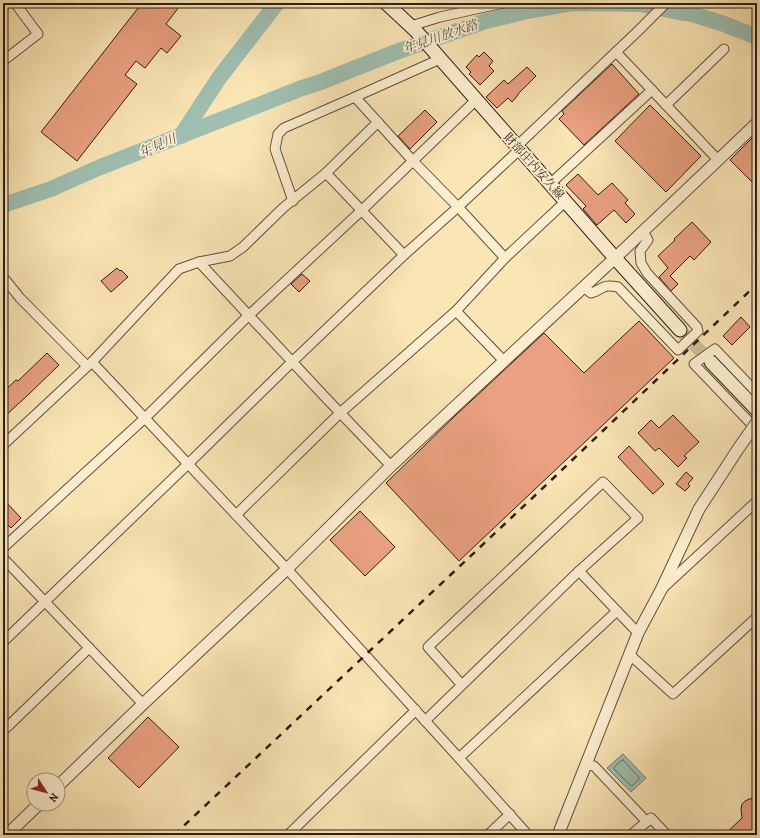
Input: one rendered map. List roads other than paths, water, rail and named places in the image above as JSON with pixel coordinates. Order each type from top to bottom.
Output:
[{"type":"main road","name":"財部庄内安久線","points":[[386,3],[413,29],[680,330]]},
{"type":"main road","points":[[711,362],[757,410]]},
{"type":"street","points":[[3,61],[38,34],[15,3]]},
{"type":"street","points":[[413,29],[440,17],[472,6],[503,3]]},
{"type":"street","points":[[3,642],[292,362],[404,255],[458,207],[666,3]]},
{"type":"street","points":[[666,105],[724,49]]},
{"type":"street","points":[[616,52],[718,160]]},
{"type":"street","points":[[292,201],[275,149],[278,134],[284,128],[439,58]]},
{"type":"street","points":[[550,184],[652,90]]},
{"type":"street","points":[[355,97],[505,258]]},
{"type":"street","points":[[3,548],[145,418],[248,316],[361,211],[476,100]]},
{"type":"street","points":[[3,445],[89,364],[179,269],[199,262],[230,256],[243,247],[292,201],[326,173],[378,122]]},
{"type":"street","points":[[66,778],[143,704],[287,570],[391,466],[615,258],[757,123]]},
{"type":"street","points":[[326,173],[404,255]]},
{"type":"street","points":[[236,515],[340,413],[456,311],[505,258],[566,201]]},
{"type":"street","points":[[584,287],[591,293],[597,292],[603,287],[618,287],[678,350],[698,331],[697,327],[647,273],[641,262],[640,252],[648,240],[642,232]]},
{"type":"street","points":[[199,262],[248,316],[391,466]]},
{"type":"street","points":[[3,278],[20,298],[145,418],[416,710],[528,835]]},
{"type":"street","points":[[456,311],[504,361]]},
{"type":"street","points":[[757,393],[715,349],[694,364],[757,430]]},
{"type":"street","points":[[558,835],[638,633],[661,590],[699,509],[738,448],[757,422]]},
{"type":"street","points":[[425,720],[462,685],[579,571],[638,518],[603,482],[428,647],[462,685]]},
{"type":"street","points":[[661,590],[757,501]]},
{"type":"street","points":[[3,558],[143,704]]},
{"type":"street","points":[[579,571],[638,633]]},
{"type":"street","points":[[459,758],[617,611]]},
{"type":"street","points":[[629,654],[674,694],[755,622]]},
{"type":"street","points":[[3,731],[89,648]]},
{"type":"street","points":[[288,835],[416,710]]},
{"type":"street","points":[[586,765],[594,766],[647,822]]},
{"type":"street","points":[[3,832],[6,835],[30,812]]},
{"type":"street","points":[[488,835],[510,814]]},
{"type":"street","points":[[631,835],[651,818],[667,835]]},
{"type":"water","points":[[623,754],[646,778],[631,792],[607,768]]},
{"type":"waterway","name":"年見川","points":[[181,136],[219,78],[277,3]]},
{"type":"waterway","name":"年見川放水路","points":[[3,205],[51,189],[98,168],[396,52],[486,21],[523,12],[573,3],[640,4],[684,13],[686,12],[724,24],[757,37]]},
{"type":"tunnel","points":[[680,330],[711,362]]},
{"type":"railway","points":[[174,835],[544,487],[757,284]]}]
